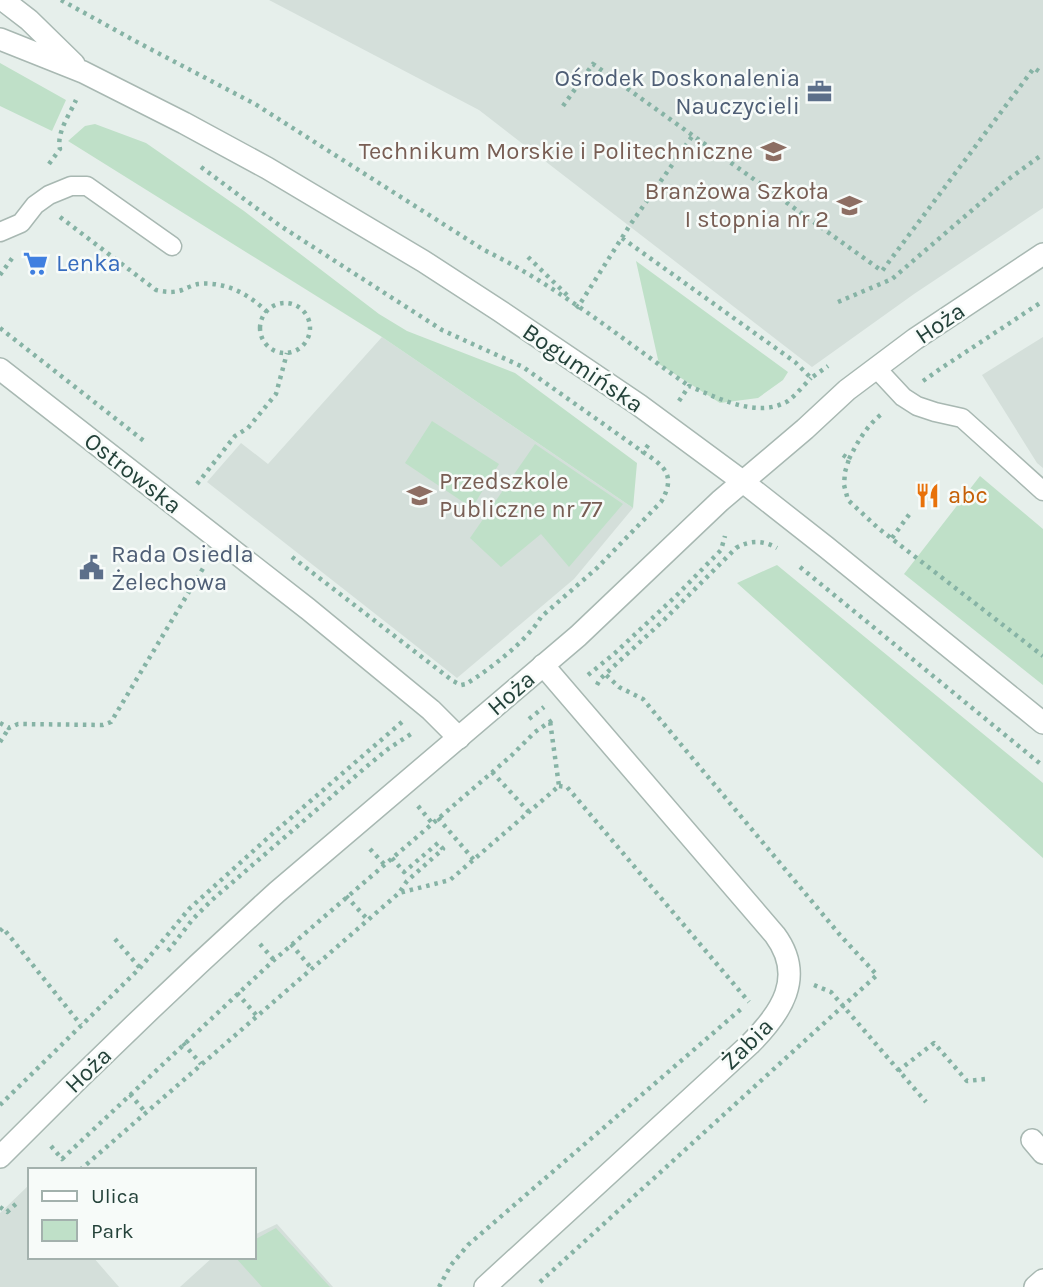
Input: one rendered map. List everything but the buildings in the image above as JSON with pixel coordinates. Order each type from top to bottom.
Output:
[{"type":"street","name":"Bogumińska","points":[[2,0],[29,20],[83,72]]},
{"type":"street","name":"Bogumińska","points":[[0,38],[83,72],[184,123],[267,168],[424,261],[562,352],[742,481],[1043,723]]},
{"type":"street","name":"Hoża","points":[[0,1157],[277,892],[602,614],[677,540],[847,390],[915,339],[1043,254]]},
{"type":"street","name":"Ostrowska","points":[[0,369],[308,610],[431,709],[459,738]]},
{"type":"street","name":"Żabia","points":[[485,1287],[750,1044],[776,1015],[785,997],[789,976],[786,956],[780,942],[544,665]]},
{"type":"street","points":[[1035,1287],[1043,1280]]},
{"type":"lane","points":[[0,232],[21,223],[35,205],[48,195],[71,186],[87,187],[172,246]]},
{"type":"lane","points":[[876,368],[903,397],[917,406],[962,418],[1043,491]]},
{"type":"path","points":[[61,0],[255,104],[484,250],[517,266],[689,386],[721,400],[760,409],[788,401],[811,378],[834,361]]},
{"type":"path","points":[[563,106],[593,64],[892,279]]},
{"type":"path","points":[[881,271],[1034,68],[1043,74]]},
{"type":"path","points":[[62,130],[78,96]]},
{"type":"path","points":[[578,307],[630,225],[693,135]]},
{"type":"path","points":[[838,302],[892,279],[1006,181],[1043,154]]},
{"type":"path","points":[[198,165],[279,225],[442,330],[523,367],[659,463],[668,476],[668,489],[661,502],[597,568],[541,617],[519,642],[466,684],[453,681],[289,554]]},
{"type":"path","points":[[53,215],[62,218],[156,290],[178,291],[197,284],[222,286],[242,292],[267,312]]},
{"type":"path","points":[[622,238],[795,362],[811,378]]},
{"type":"path","points":[[0,275],[15,253]]},
{"type":"path","points":[[528,257],[578,307]]},
{"type":"path","points":[[1043,301],[940,369],[875,419],[861,436],[849,459],[844,485],[848,500],[877,528],[1043,656]]},
{"type":"path","points":[[284,303],[292,304],[306,313],[310,329],[304,344],[287,353],[275,351],[268,346],[261,331],[261,323],[267,312],[284,303]]},
{"type":"path","points":[[0,328],[154,449]]},
{"type":"path","points":[[207,491],[197,484],[235,436],[248,428],[276,394],[287,353]]},
{"type":"path","points":[[679,401],[689,386]]},
{"type":"path","points":[[643,452],[649,444]]},
{"type":"path","points":[[843,455],[849,459]]},
{"type":"path","points":[[892,538],[911,512]]},
{"type":"path","points":[[593,672],[655,616],[721,550],[728,527]]},
{"type":"path","points":[[596,691],[598,682],[605,674],[664,620],[726,554],[740,545],[752,542],[764,542],[781,551]]},
{"type":"path","points":[[0,742],[9,728],[18,724],[103,725],[111,722],[208,559]]},
{"type":"path","points":[[800,566],[1043,766]]},
{"type":"path","points":[[540,1282],[877,975],[840,935],[643,699],[619,687],[605,674]]},
{"type":"path","points":[[0,1105],[140,968],[189,909],[408,716]]},
{"type":"path","points":[[47,1142],[62,1159],[291,944],[535,732],[556,717]]},
{"type":"path","points":[[550,721],[559,786]]},
{"type":"path","points":[[0,723],[9,728]]},
{"type":"path","points":[[370,752],[384,769]]},
{"type":"path","points":[[492,772],[528,813]]},
{"type":"path","points":[[399,894],[450,880],[559,786],[567,786],[749,1002],[776,1015]]},
{"type":"path","points":[[438,818],[474,860]]},
{"type":"path","points":[[82,1168],[399,894],[407,881],[443,849],[438,843],[404,872],[392,858]]},
{"type":"path","points":[[367,845],[384,864]]},
{"type":"path","points":[[346,896],[368,920]]},
{"type":"path","points":[[189,909],[201,925]]},
{"type":"path","points":[[0,931],[4,928],[81,1026]]},
{"type":"path","points":[[116,939],[140,968]]},
{"type":"path","points":[[257,940],[274,960]]},
{"type":"path","points":[[291,944],[312,969]]},
{"type":"path","points":[[831,992],[926,1102]]},
{"type":"path","points":[[237,993],[257,1016]]},
{"type":"path","points":[[439,1287],[451,1265],[468,1244],[749,1002]]},
{"type":"path","points":[[184,1043],[201,1064]]},
{"type":"path","points":[[898,1071],[934,1043],[967,1081],[986,1079]]},
{"type":"path","points":[[130,1094],[146,1113]]},
{"type":"path","points":[[0,1206],[7,1212],[18,1202]]},
{"type":"shaded area","points":[[269,0],[1043,0],[1043,208],[914,294],[812,367],[479,110]]},
{"type":"shaded area","name":"Przedszkole Publiczne nr 77","points":[[382,337],[633,508],[574,579],[457,678],[207,482],[241,443],[268,464]]},
{"type":"shaded area","points":[[1043,337],[1043,468],[1037,463],[982,375]]},
{"type":"shaded area","points":[[28,1186],[28,1259],[95,1259],[119,1287],[0,1287],[0,1213]]},
{"type":"shaded area","points":[[277,1224],[333,1287],[180,1287],[211,1259],[256,1259],[256,1234]]},
{"type":"green space","points":[[0,63],[66,100],[52,131],[0,106]]},
{"type":"green space","points":[[95,124],[146,143],[244,211],[379,314],[407,331],[515,373],[637,463],[633,508],[382,337],[68,141],[85,126]]},
{"type":"green space","points":[[636,261],[788,372],[783,380],[758,398],[720,403],[659,364]]},
{"type":"green space","points":[[432,421],[499,464],[472,508],[405,463]]},
{"type":"green space","points":[[535,444],[623,504],[569,567],[541,534],[501,567],[470,538]]},
{"type":"green space","points":[[980,476],[1043,529],[1043,685],[904,574]]},
{"type":"green space","points":[[777,565],[1043,783],[1043,858],[737,583]]},
{"type":"green space","points":[[276,1228],[330,1287],[262,1287],[237,1259],[256,1259],[256,1239]]},
{"type":"place","name":"Ośrodek Doskonalenia Nauczycieli","points":[[820,92]]},
{"type":"place","name":"Technikum Morskie i Politechniczne","points":[[773,151]]},
{"type":"place","name":"Branżowa Szkoła I stopnia nr 2","points":[[849,205]]},
{"type":"place","name":"Lenka","points":[[36,263]]},
{"type":"place","name":"Przedszkole Publiczne nr 77","points":[[419,495]]},
{"type":"place","name":"abc","points":[[928,495]]},
{"type":"place","name":"Rada Osiedla Żelechowa","points":[[91,568]]}]
